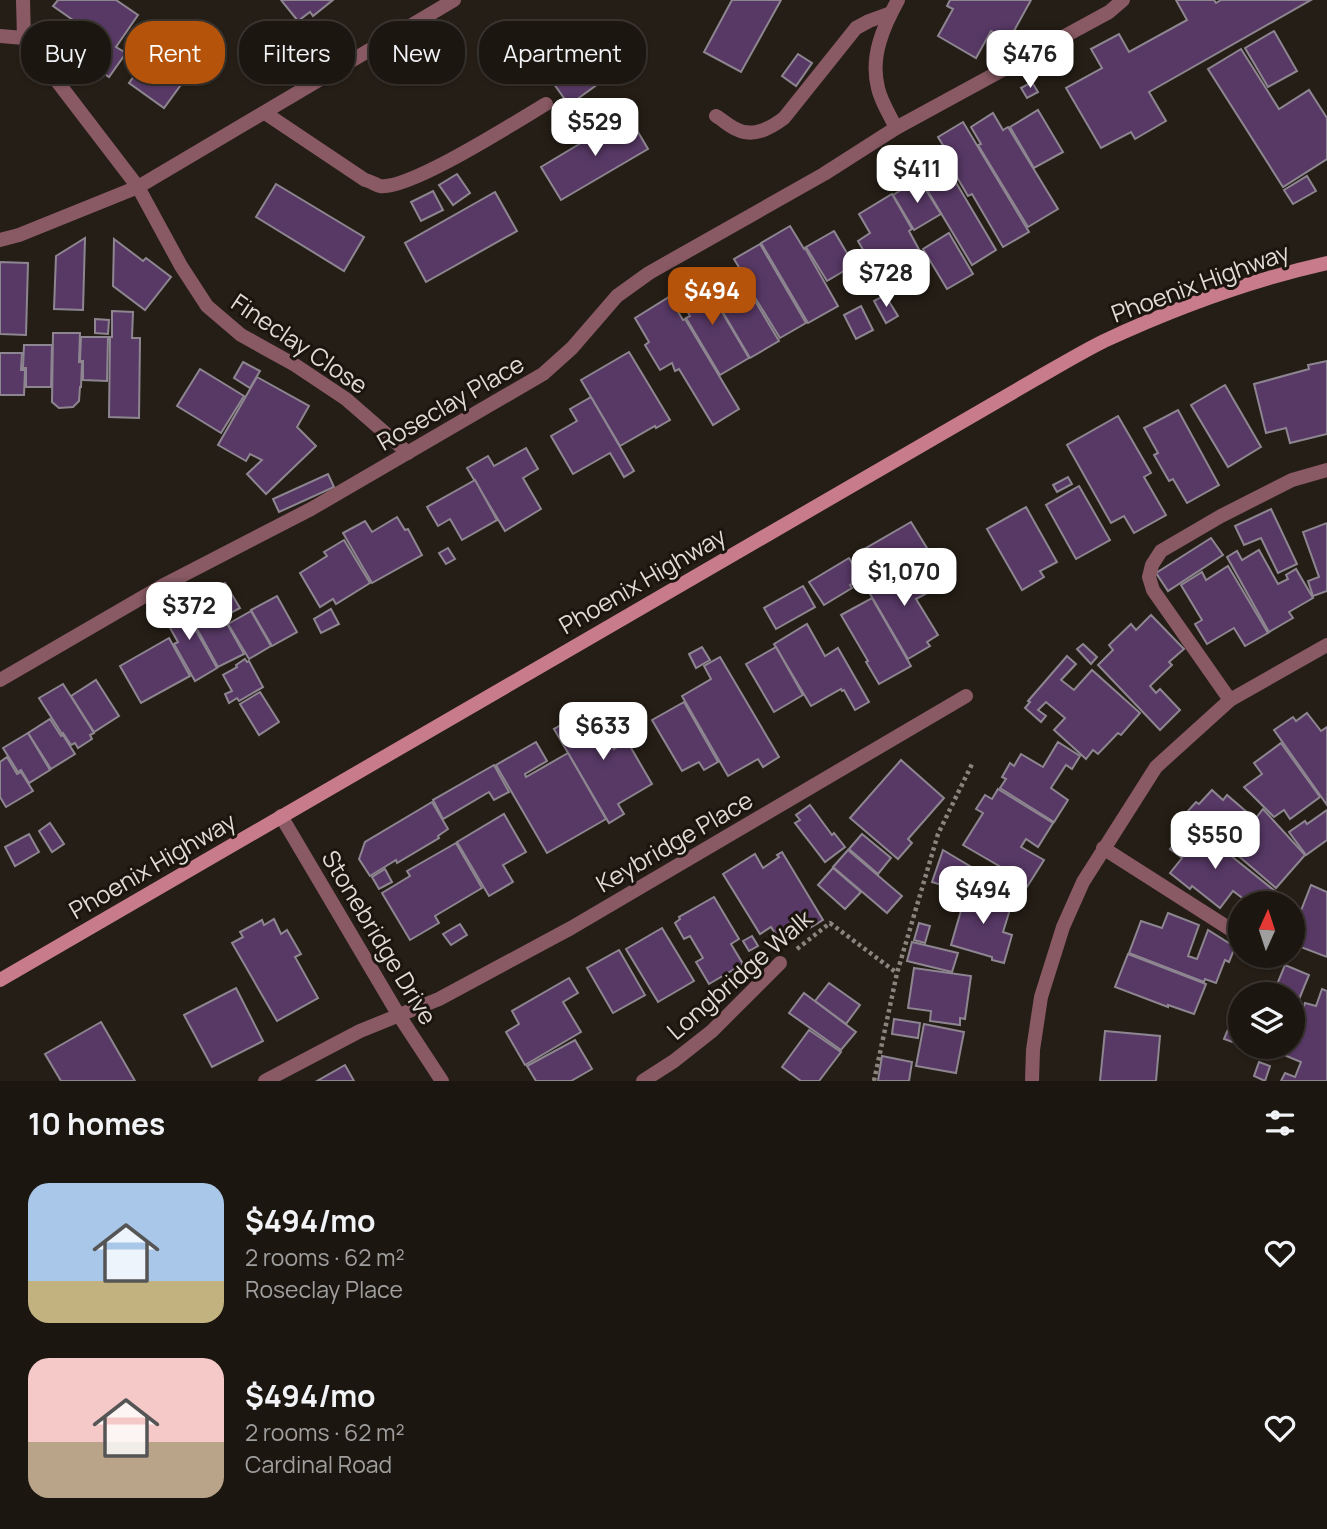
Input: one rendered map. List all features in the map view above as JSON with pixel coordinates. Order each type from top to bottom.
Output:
[{"type":"main road","name":"Phoenix Highway","points":[[0,980],[1103,342],[1192,304],[1296,270],[1327,263]]},
{"type":"street","points":[[23,0],[24,21]]},
{"type":"street","points":[[0,240],[19,235],[138,187],[454,0]]},
{"type":"street","name":"Roseclay Place","points":[[0,680],[162,586],[311,509],[543,373],[572,348],[617,296],[649,273],[824,174],[896,128],[1109,12],[1123,0]]},
{"type":"street","points":[[894,6],[876,48],[875,69],[878,89],[896,128]]},
{"type":"street","points":[[716,116],[738,131],[757,132],[772,127],[784,118],[856,28],[894,6]]},
{"type":"street","points":[[0,36],[21,38]]},
{"type":"street","name":"Fineclay Close","points":[[59,84],[138,187],[181,266],[207,306],[240,335],[295,365],[346,399],[408,453]]},
{"type":"street","points":[[265,113],[365,180],[382,186],[402,183],[466,152],[546,104]]},
{"type":"street","points":[[1230,700],[1153,590],[1149,577],[1152,565],[1161,551],[1221,516],[1292,480],[1327,470]]},
{"type":"street","points":[[1032,1081],[1033,1051],[1041,997],[1063,927],[1083,881],[1156,767],[1230,700],[1327,645]]},
{"type":"street","name":"Keybridge Place","points":[[265,1081],[360,1031],[439,999],[571,928],[966,696]]},
{"type":"street","name":"Stonebridge Drive","points":[[281,816],[398,1014],[442,1081]]},
{"type":"street","points":[[1103,848],[1228,928]]},
{"type":"street","name":"Longbridge Walk","points":[[643,1081],[712,1031],[780,963]]},
{"type":"path","points":[[874,1081],[897,972],[938,834],[973,762]]},
{"type":"path","name":"Longbridge Walk","points":[[780,963],[831,923],[897,972]]},
{"type":"building","points":[[58,0],[116,0],[138,15],[134,21],[125,21],[125,34],[116,47],[125,54],[111,74],[111,21],[74,21],[53,6]]},
{"type":"building","points":[[281,0],[333,0],[313,16],[310,12],[298,21]]},
{"type":"building","points":[[732,0],[781,0],[741,72],[704,52]]},
{"type":"building","points":[[950,0],[1031,0],[1009,40],[991,31],[976,58],[938,36],[953,9],[947,6]]},
{"type":"building","points":[[1176,0],[1214,0],[1216,3],[1221,0],[1311,0],[1149,92],[1166,121],[1135,139],[1131,132],[1101,148],[1066,88],[1102,68],[1091,49],[1119,34],[1129,52],[1187,20]]},
{"type":"building","points":[[1274,31],[1297,71],[1268,87],[1245,48]]},
{"type":"building","points":[[1241,49],[1279,109],[1309,90],[1327,118],[1327,159],[1283,187],[1208,69]]},
{"type":"building","points":[[798,54],[812,63],[796,86],[782,76]]},
{"type":"building","points":[[1032,82],[1038,92],[1027,98],[1021,88]]},
{"type":"building","points":[[130,84],[182,84],[164,108]]},
{"type":"building","points":[[554,84],[598,84],[569,105]]},
{"type":"building","points":[[1038,110],[1063,152],[1034,168],[1010,127]]},
{"type":"building","points":[[993,113],[1003,130],[1008,127],[1058,209],[1028,227],[978,145],[981,144],[971,127]]},
{"type":"building","points":[[628,115],[648,149],[561,200],[541,167]]},
{"type":"building","points":[[963,122],[1029,232],[1003,247],[972,194],[968,196],[948,162],[952,160],[938,137]]},
{"type":"building","points":[[945,164],[996,250],[972,265],[920,178]]},
{"type":"building","points":[[457,174],[470,193],[453,205],[439,185]]},
{"type":"building","points":[[1307,176],[1316,191],[1293,204],[1284,190]]},
{"type":"building","points":[[919,179],[941,214],[914,230],[893,195]]},
{"type":"building","points":[[276,184],[364,237],[344,271],[256,217]]},
{"type":"building","points":[[433,191],[443,210],[421,221],[411,202]]},
{"type":"building","points":[[495,192],[517,231],[426,282],[405,243]]},
{"type":"building","points":[[892,194],[912,229],[909,231],[928,266],[886,290],[858,241],[870,233],[859,214]]},
{"type":"building","points":[[790,226],[838,306],[808,323],[761,243]]},
{"type":"building","points":[[834,231],[854,265],[827,281],[806,247]]},
{"type":"building","points":[[949,233],[973,274],[947,289],[923,249]]},
{"type":"building","points":[[85,238],[83,310],[54,309],[56,256]]},
{"type":"building","points":[[114,239],[143,261],[146,258],[171,277],[145,310],[113,286]]},
{"type":"building","points":[[760,244],[806,323],[780,338],[734,259]]},
{"type":"building","points":[[0,262],[28,263],[26,335],[0,334]]},
{"type":"building","points":[[729,268],[740,287],[745,284],[779,341],[750,358],[705,282]]},
{"type":"building","points":[[702,278],[749,358],[720,375],[686,318],[690,316],[677,293]]},
{"type":"building","points":[[885,295],[898,316],[886,323],[874,301]]},
{"type":"building","points":[[669,297],[739,409],[713,425],[679,369],[675,371],[672,363],[660,370],[645,345],[649,342],[635,318]]},
{"type":"building","points":[[861,306],[873,330],[856,339],[844,315]]},
{"type":"building","points":[[112,311],[133,312],[132,338],[140,338],[139,418],[109,417]]},
{"type":"building","points":[[95,319],[109,320],[108,334],[95,333]]},
{"type":"building","points":[[53,333],[80,333],[81,387],[79,401],[73,407],[59,408],[52,402]]},
{"type":"building","points":[[81,337],[108,337],[107,381],[83,380],[83,361],[80,361]]},
{"type":"building","points":[[24,345],[52,345],[51,387],[26,387]]},
{"type":"building","points":[[629,352],[670,420],[620,446],[581,380]]},
{"type":"building","points":[[0,353],[22,353],[21,370],[25,370],[24,395],[0,395]]},
{"type":"building","points":[[1327,361],[1327,434],[1290,443],[1286,428],[1266,433],[1254,384],[1309,369],[1308,365]]},
{"type":"building","points":[[243,362],[260,371],[250,388],[234,378]]},
{"type":"building","points":[[200,369],[244,396],[221,433],[177,406]]},
{"type":"building","points":[[257,377],[309,406],[297,427],[316,446],[266,494],[247,474],[262,460],[250,454],[246,461],[218,445]]},
{"type":"building","points":[[1225,385],[1261,447],[1228,467],[1191,405]]},
{"type":"building","points":[[591,397],[634,471],[624,477],[610,453],[573,474],[551,436],[577,421],[570,409]]},
{"type":"building","points":[[1178,410],[1219,485],[1187,503],[1173,479],[1169,481],[1154,455],[1158,453],[1144,428]]},
{"type":"building","points":[[1118,416],[1151,473],[1144,477],[1166,515],[1134,533],[1124,516],[1111,523],[1067,445]]},
{"type":"building","points":[[526,448],[538,469],[523,478],[541,509],[505,531],[467,468],[488,456],[494,466]]},
{"type":"building","points":[[328,474],[334,487],[279,512],[273,499]]},
{"type":"building","points":[[1068,477],[1072,484],[1057,492],[1053,485]]},
{"type":"building","points":[[475,480],[497,520],[462,540],[450,519],[438,526],[427,507]]},
{"type":"building","points":[[1079,486],[1110,540],[1076,559],[1046,505]]},
{"type":"building","points":[[1026,507],[1057,562],[1040,571],[1044,577],[1022,590],[987,529]]},
{"type":"building","points":[[1271,509],[1297,564],[1278,573],[1261,538],[1244,545],[1235,526]]},
{"type":"building","points":[[397,517],[405,530],[408,529],[422,555],[372,583],[343,533],[365,521],[372,532]]},
{"type":"building","points":[[911,522],[930,553],[913,563],[907,552],[865,576],[854,555]]},
{"type":"building","points":[[1327,523],[1327,591],[1313,596],[1308,581],[1319,577],[1303,532]]},
{"type":"building","points":[[1211,538],[1223,555],[1168,591],[1156,573]]},
{"type":"building","points":[[344,540],[370,583],[336,604],[333,599],[320,607],[300,573],[327,556],[324,552]]},
{"type":"building","points":[[448,548],[455,559],[446,564],[439,553]]},
{"type":"building","points":[[1259,550],[1278,584],[1288,579],[1286,575],[1296,569],[1313,598],[1289,612],[1293,618],[1269,632],[1227,557],[1237,551],[1242,560]]},
{"type":"building","points":[[849,558],[861,578],[850,585],[852,588],[824,605],[809,582]]},
{"type":"building","points":[[910,561],[929,592],[916,599],[938,635],[927,642],[930,646],[908,659],[866,587]]},
{"type":"building","points":[[1228,566],[1268,633],[1245,646],[1234,628],[1207,644],[1195,624],[1202,620],[1181,585],[1202,572],[1206,580]]},
{"type":"building","points":[[225,583],[240,608],[225,616],[211,591]]},
{"type":"building","points":[[205,584],[244,654],[218,667],[180,598]]},
{"type":"building","points":[[803,586],[815,607],[776,629],[764,608]]},
{"type":"building","points":[[277,596],[297,632],[272,646],[251,610]]},
{"type":"building","points":[[872,598],[911,666],[879,684],[841,615]]},
{"type":"building","points":[[180,602],[217,668],[195,681],[174,644],[178,642],[161,612]]},
{"type":"building","points":[[331,609],[339,624],[321,633],[314,619]]},
{"type":"building","points":[[251,611],[271,646],[249,659],[228,624]]},
{"type":"building","points":[[1151,615],[1184,649],[1169,662],[1172,665],[1150,686],[1156,693],[1160,689],[1180,710],[1160,730],[1098,665],[1113,650],[1109,645],[1131,624],[1136,630]]},
{"type":"building","points":[[807,624],[825,656],[838,648],[869,702],[855,710],[841,689],[811,706],[774,644]]},
{"type":"building","points":[[169,638],[190,676],[141,703],[120,666]]},
{"type":"building","points":[[1083,644],[1097,657],[1091,664],[1077,649]]},
{"type":"building","points":[[702,647],[710,660],[696,668],[689,654]]},
{"type":"building","points":[[776,647],[803,695],[774,712],[746,664]]},
{"type":"building","points":[[1067,656],[1076,664],[1061,680],[1074,690],[1092,670],[1140,713],[1121,735],[1118,733],[1098,754],[1093,750],[1086,759],[1054,730],[1065,718],[1046,702],[1038,710],[1046,716],[1041,722],[1025,708]]},
{"type":"building","points":[[720,657],[779,757],[763,767],[758,759],[728,776],[682,696],[711,679],[704,666]]},
{"type":"building","points":[[245,659],[249,661],[263,687],[239,701],[237,698],[229,703],[225,694],[232,691],[223,675]]},
{"type":"building","points":[[96,680],[119,716],[94,732],[71,696]]},
{"type":"building","points":[[63,684],[94,733],[90,735],[92,739],[78,748],[75,743],[71,745],[62,734],[39,698]]},
{"type":"building","points":[[260,692],[279,722],[259,735],[240,704]]},
{"type":"building","points":[[684,702],[718,762],[704,770],[699,762],[682,771],[652,720]]},
{"type":"building","points":[[597,705],[610,727],[603,731],[614,749],[627,741],[652,784],[618,804],[624,814],[609,823],[554,729]]},
{"type":"building","points":[[1307,713],[1321,731],[1327,727],[1327,805],[1274,730],[1293,717],[1296,721]]},
{"type":"building","points":[[50,719],[75,754],[51,769],[28,733]]},
{"type":"building","points":[[28,733],[50,770],[29,783],[21,770],[18,772],[3,748]]},
{"type":"building","points":[[536,742],[547,761],[525,774],[526,777],[568,753],[606,819],[547,853],[496,765]]},
{"type":"building","points":[[1058,742],[1080,756],[1072,769],[1066,765],[1051,788],[1068,800],[1054,822],[1000,788],[1006,779],[1002,777],[1010,763],[1014,766],[1021,754],[1043,767]]},
{"type":"building","points":[[1281,743],[1320,797],[1290,819],[1284,810],[1274,817],[1244,787],[1262,774],[1254,763]]},
{"type":"building","points":[[7,757],[17,774],[21,772],[33,791],[6,807],[0,797],[0,762]]},
{"type":"building","points":[[901,760],[944,798],[908,839],[912,843],[898,859],[850,818]]},
{"type":"building","points":[[494,765],[509,792],[494,800],[489,792],[443,819],[433,800]]},
{"type":"building","points":[[998,789],[1053,823],[1038,847],[1026,839],[1021,847],[1044,860],[1027,887],[1004,873],[1006,870],[963,845],[983,813],[976,809],[985,795],[992,799]]},
{"type":"building","points":[[1212,790],[1223,800],[1227,795],[1255,819],[1263,809],[1305,855],[1276,888],[1187,812]]},
{"type":"building","points":[[432,802],[448,829],[438,836],[439,838],[370,876],[359,859],[365,842]]},
{"type":"building","points":[[810,805],[832,835],[834,833],[845,847],[825,862],[795,823],[800,820],[796,815]]},
{"type":"building","points":[[1327,810],[1327,840],[1306,855],[1289,832]]},
{"type":"building","points":[[504,814],[526,852],[503,865],[513,882],[489,896],[457,842]]},
{"type":"building","points":[[50,823],[64,844],[52,852],[39,831]]},
{"type":"building","points":[[1190,823],[1275,891],[1228,891],[1228,898],[1220,908],[1170,873],[1182,858],[1170,849]]},
{"type":"building","points":[[29,834],[39,852],[15,866],[5,847]]},
{"type":"building","points":[[862,834],[891,858],[878,874],[849,849]]},
{"type":"building","points":[[456,843],[482,888],[435,916],[439,923],[410,940],[382,893],[410,876],[407,871]]},
{"type":"building","points":[[848,850],[902,896],[887,913],[833,867]]},
{"type":"building","points":[[943,850],[973,868],[965,892],[932,882]]},
{"type":"building","points":[[782,852],[823,920],[782,945],[771,927],[760,934],[723,874],[755,854],[763,868]]},
{"type":"building","points":[[833,868],[861,892],[845,909],[818,885]]},
{"type":"building","points":[[385,869],[392,882],[379,889],[372,877]]},
{"type":"building","points":[[1311,885],[1327,892],[1327,957],[1306,949],[1306,898]]},
{"type":"building","points":[[967,890],[1012,903],[1003,932],[1012,935],[1004,963],[951,945]]},
{"type":"building","points":[[714,897],[739,939],[731,944],[743,964],[709,984],[696,962],[703,958],[690,936],[684,939],[675,923],[679,917]]},
{"type":"building","points":[[1168,913],[1199,925],[1188,956],[1197,959],[1208,930],[1228,943],[1228,962],[1225,960],[1216,983],[1205,979],[1204,982],[1129,953],[1141,921],[1162,928]]},
{"type":"building","points":[[274,919],[281,934],[287,930],[301,954],[295,957],[318,998],[277,1021],[232,943],[243,937],[240,932],[262,920],[264,925]]},
{"type":"building","points":[[919,923],[930,926],[925,943],[914,940]]},
{"type":"building","points":[[460,924],[467,935],[451,945],[443,934]]},
{"type":"building","points":[[662,928],[694,981],[658,1002],[626,949]]},
{"type":"building","points":[[752,936],[758,946],[749,951],[743,941]]},
{"type":"building","points":[[912,942],[958,953],[952,972],[907,961]]},
{"type":"building","points":[[619,950],[645,995],[613,1013],[587,968]]},
{"type":"building","points":[[1128,954],[1206,984],[1194,1014],[1115,987]]},
{"type":"building","points":[[914,968],[971,976],[965,1019],[960,1018],[960,1025],[930,1021],[931,1011],[908,1008]]},
{"type":"building","points":[[1284,968],[1292,968],[1309,975],[1305,985],[1305,982],[1278,982]]},
{"type":"building","points":[[569,978],[578,993],[563,1002],[581,1032],[525,1065],[506,1032],[519,1024],[512,1011]]},
{"type":"building","points":[[829,983],[860,1005],[846,1024],[815,1001]]},
{"type":"building","points":[[236,988],[263,1041],[212,1067],[184,1015]]},
{"type":"building","points":[[1322,989],[1327,991],[1327,1081],[1281,1081],[1285,1073],[1295,1077],[1301,1062],[1294,1059],[1305,1059],[1305,1003],[1316,1006]]},
{"type":"building","points":[[804,993],[856,1032],[841,1050],[789,1013]]},
{"type":"building","points":[[894,1019],[920,1023],[918,1038],[892,1034]]},
{"type":"building","points":[[101,1022],[135,1081],[61,1081],[45,1054]]},
{"type":"building","points":[[924,1024],[964,1032],[956,1073],[916,1066]]},
{"type":"building","points":[[809,1030],[841,1052],[819,1081],[801,1081],[782,1067]]},
{"type":"building","points":[[1105,1031],[1160,1036],[1156,1081],[1100,1081]]},
{"type":"building","points":[[575,1040],[592,1069],[571,1081],[536,1081],[527,1066]]},
{"type":"building","points":[[882,1056],[912,1062],[909,1081],[878,1081]]},
{"type":"building","points":[[1259,1062],[1270,1066],[1265,1081],[1254,1076]]},
{"type":"building","points":[[345,1065],[354,1081],[317,1081]]}]
